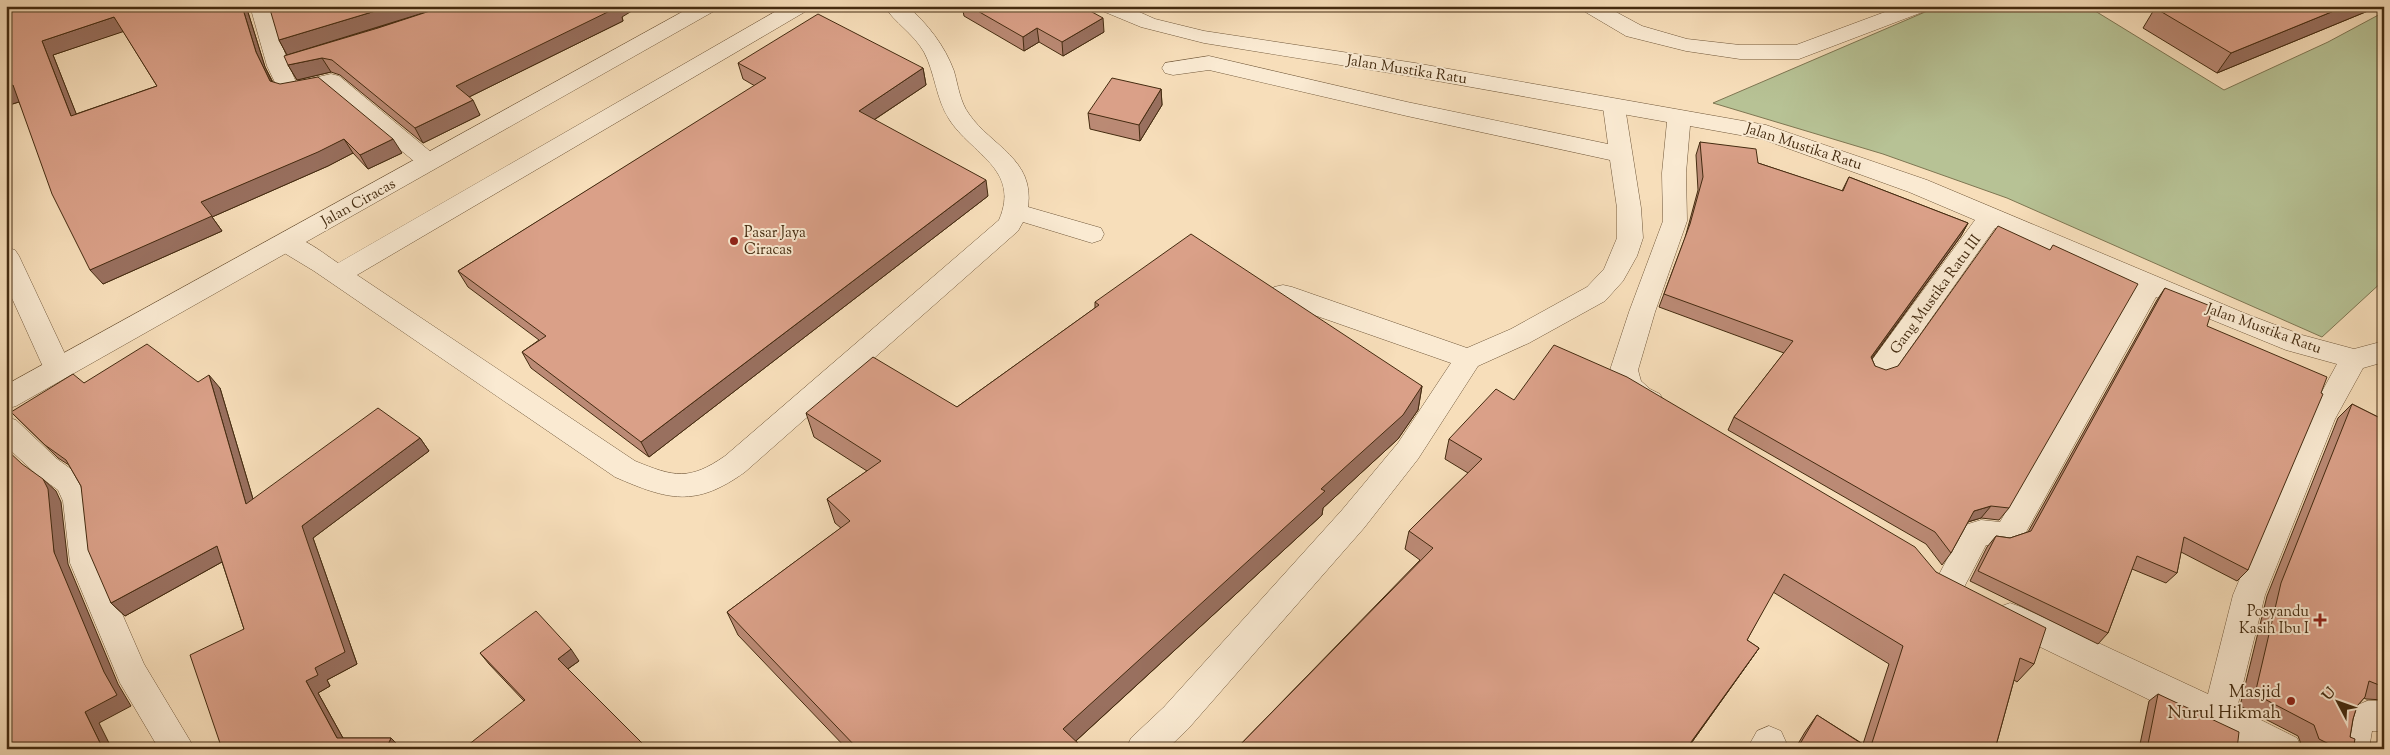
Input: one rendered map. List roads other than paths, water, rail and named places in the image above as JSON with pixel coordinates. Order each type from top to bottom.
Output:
[{"type":"street","name":"Jalan Ciracas","points":[[6,398],[708,6]]},
{"type":"street","points":[[337,275],[801,6]]},
{"type":"street","points":[[285,242],[305,252],[625,469],[658,483],[685,486],[711,480],[735,464],[1009,226],[1016,212],[1017,198],[1014,180],[1006,164],[965,125],[948,97],[942,68],[925,38],[909,17],[894,6]]},
{"type":"street","name":"Jalan Mustika Ratu","points":[[1108,6],[1148,23],[1204,37],[1415,70],[1614,106],[1745,127],[1775,135],[1884,173],[2151,283],[2235,320],[2296,343],[2354,359],[2369,357],[2384,350]]},
{"type":"street","points":[[1589,6],[1634,31],[1686,45],[1740,52],[1799,52],[1921,6]]},
{"type":"street","points":[[266,9],[287,64],[289,90],[331,81],[360,103],[429,162]]},
{"type":"street","points":[[1173,68],[1209,63],[1407,109],[1619,154]]},
{"type":"street","points":[[1143,749],[1176,718],[1353,519],[1408,451],[1468,359],[1520,336],[1596,294],[1614,276],[1630,238],[1629,208],[1619,154],[1614,106]]},
{"type":"street","points":[[1672,413],[1633,391],[1629,386],[1624,370],[1642,312],[1675,222],[1674,173],[1679,116]]},
{"type":"street","points":[[1016,212],[1092,234]]},
{"type":"street","name":"Gang Mustika Ratu III","points":[[1878,371],[1910,332],[1991,216]]},
{"type":"street","points":[[6,256],[58,369]]},
{"type":"street","points":[[2151,283],[2041,474],[2010,532],[2004,535],[1982,531],[1976,534],[1938,581],[2072,649],[2219,715],[2285,749]]},
{"type":"street","points":[[1283,294],[1468,359]]},
{"type":"street","points":[[2219,715],[2249,595],[2332,396],[2354,359]]},
{"type":"street","points":[[2332,396],[2358,409]]},
{"type":"street","points":[[6,428],[47,467],[68,482],[78,500],[85,563],[132,673],[178,749]]},
{"type":"street","points":[[2352,749],[2357,722],[2362,717],[2369,715],[2384,716]]},
{"type":"place","name":"Pasar Jaya Ciracas","points":[[734,241]]},
{"type":"place","name":"Posyandu Kasih Ibu I","points":[[2320,620]]},
{"type":"place","name":"Masjid Nurul Hikmah","points":[[2291,701]]}]
